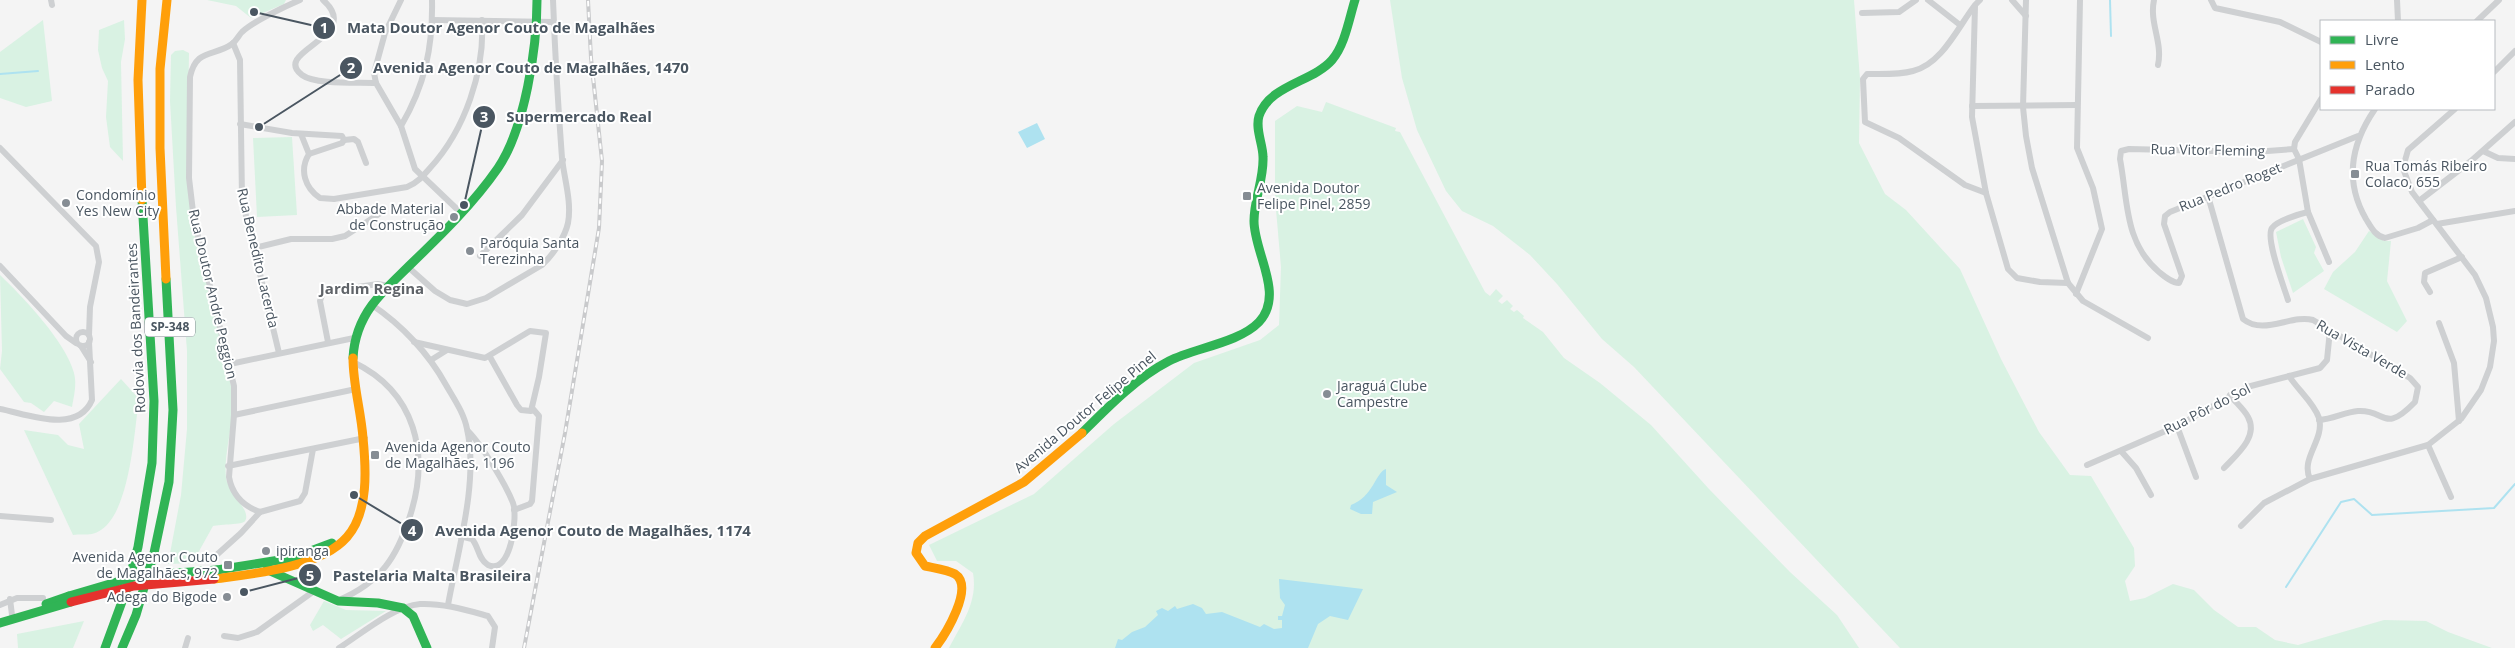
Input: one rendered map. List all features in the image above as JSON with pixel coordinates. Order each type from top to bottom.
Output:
[{"type":"main road","name":"Rodovia dos Bandeirantes","points":[[105,648],[117,619],[136,556],[150,484],[154,412],[137,116],[142,0]]},
{"type":"main road","name":"SP-348","points":[[122,648],[136,615],[154,553],[169,482],[173,410],[160,129],[160,70],[167,0]]},
{"type":"main road","points":[[0,618],[70,599],[134,586],[264,568],[305,557],[337,539],[357,515],[363,494],[366,455],[353,362],[354,338],[363,318],[388,286],[460,212],[499,166],[508,146],[533,66],[537,21],[536,0]]},
{"type":"main road","name":"Avenida Doutor Felipe Pinel","points":[[935,648],[945,634],[963,594],[963,588],[955,574],[925,566],[916,553],[918,543],[931,532],[990,502],[1037,473],[1089,424],[1159,366],[1249,330],[1261,320],[1266,309],[1268,283],[1254,224],[1263,164],[1260,115],[1268,103],[1325,67],[1334,59],[1355,0]]},
{"type":"main road","points":[[264,568],[304,584],[338,601],[378,603],[403,608],[413,616],[420,626],[427,648]]},
{"type":"main road","points":[[0,623],[70,599]]},
{"type":"street","points":[[233,44],[242,31],[300,0]]},
{"type":"street","points":[[323,0],[333,12],[333,24],[323,38],[300,54],[296,63],[298,70],[310,79],[376,83]]},
{"type":"street","points":[[401,0],[385,33],[374,73],[376,83],[401,126],[411,162],[421,177],[460,212]]},
{"type":"street","points":[[401,126],[410,110],[430,51],[432,0]]},
{"type":"street","points":[[408,267],[434,291],[450,300],[467,304],[486,298],[542,265],[550,258],[567,224],[569,213],[563,160],[553,0]]},
{"type":"street","points":[[1862,13],[1899,12],[1916,0]]},
{"type":"street","points":[[1928,0],[1960,25]]},
{"type":"street","points":[[2012,0],[2026,16]]},
{"type":"street","points":[[2026,0],[2023,107],[2032,168],[2068,283],[2083,301],[2148,338]]},
{"type":"street","points":[[2076,294],[2102,229],[2093,188],[2077,148],[2080,0]]},
{"type":"street","points":[[2154,0],[2152,21],[2160,49],[2158,65]]},
{"type":"street","points":[[2211,0],[2214,8],[2280,22],[2320,42]]},
{"type":"street","points":[[2397,0],[2398,20]]},
{"type":"street","points":[[2478,20],[2499,0]]},
{"type":"street","points":[[1977,2],[1942,52],[1921,68],[1897,74],[1865,75],[1862,79],[1864,120],[1866,123],[1899,138],[1965,185],[1986,193]]},
{"type":"street","points":[[1977,2],[1972,106],[1986,193],[2008,269],[2013,276],[2040,282],[2068,283]]},
{"type":"street","points":[[432,20],[554,22]]},
{"type":"street","points":[[366,162],[358,142],[344,140],[309,154],[304,162],[306,180],[314,194],[324,199],[407,187],[421,177],[452,140],[462,118],[482,56],[482,20]]},
{"type":"street","name":"Rua Doutor André Peggion","points":[[233,44],[201,57],[192,68],[190,77],[191,197],[200,244],[230,364],[234,415],[228,466],[230,486],[247,506],[260,512]]},
{"type":"street","name":"Rua Benedito Lacerda","points":[[233,44],[240,60],[242,199],[280,353]]},
{"type":"street","points":[[2495,71],[2515,51]]},
{"type":"street","points":[[2320,101],[2295,142],[2294,149],[2299,159],[2308,212],[2329,262]]},
{"type":"street","points":[[1972,106],[2077,105]]},
{"type":"street","points":[[2374,110],[2358,136],[2353,164],[2356,195],[2367,221],[2381,237],[2389,238],[2435,222],[2515,211]]},
{"type":"street","points":[[2241,526],[2252,512],[2269,500],[2310,479],[2428,445],[2459,421],[2473,404],[2490,367],[2493,348],[2493,328],[2482,288],[2462,257],[2419,201],[2405,178],[2404,164],[2406,156],[2415,143],[2454,110]]},
{"type":"street","points":[[2419,201],[2483,151],[2515,122]]},
{"type":"street","points":[[240,124],[301,134],[340,134],[344,140]]},
{"type":"street","points":[[301,134],[309,154]]},
{"type":"street","name":"Rua Pedro Roget","points":[[2182,280],[2164,220],[2174,210],[2358,136]]},
{"type":"street","points":[[0,148],[96,246],[99,262],[88,316],[78,344]]},
{"type":"street","name":"Rua Vitor Fleming","points":[[2182,280],[2179,283],[2174,283],[2160,273],[2142,256],[2135,242],[2120,159],[2121,151],[2129,149],[2254,152],[2294,149]]},
{"type":"street","points":[[2483,151],[2498,158],[2515,159]]},
{"type":"street","points":[[480,256],[522,215],[563,160]]},
{"type":"street","name":"Rua Vista Verde","points":[[2208,196],[2243,319],[2256,324],[2268,325],[2309,319],[2412,379],[2418,392],[2415,402],[2390,420],[2361,411],[2319,420]]},
{"type":"street","points":[[254,248],[291,239],[332,239],[345,236],[382,212]]},
{"type":"street","points":[[2288,300],[2272,246],[2270,232],[2275,225],[2308,212]]},
{"type":"street","points":[[2430,292],[2424,282],[2425,273],[2462,257]]},
{"type":"street","points":[[0,266],[64,333],[78,344],[91,362]]},
{"type":"street","points":[[328,342],[320,301],[323,292],[378,284],[388,286]]},
{"type":"street","points":[[372,305],[414,342],[431,360],[463,416],[468,430],[507,492],[514,510],[509,553],[502,564],[496,567],[482,560],[472,539],[460,536]]},
{"type":"street","points":[[2439,323],[2454,364],[2459,421]]},
{"type":"street","name":"Rua Pôr do Sol","points":[[2087,465],[2176,426],[2230,395],[2255,384],[2314,370],[2326,364],[2330,330]]},
{"type":"street","points":[[414,342],[475,357],[490,357],[530,331],[546,333],[533,409]]},
{"type":"street","points":[[64,333],[83,333]]},
{"type":"street","points":[[0,409],[59,420],[76,417],[87,408],[92,400],[91,362],[89,342],[83,333]]},
{"type":"street","points":[[230,364],[354,338]]},
{"type":"street","points":[[78,344],[89,342]]},
{"type":"street","points":[[431,360],[446,350]]},
{"type":"street","points":[[490,357],[521,410],[528,412],[533,409]]},
{"type":"street","points":[[338,601],[372,581],[391,560],[401,545],[413,506],[420,473],[417,441],[409,417],[387,386],[353,362]]},
{"type":"street","points":[[2289,376],[2312,405],[2319,420],[2318,438],[2308,464],[2310,479]]},
{"type":"street","points":[[234,415],[356,389]]},
{"type":"street","points":[[2224,468],[2248,440],[2251,425],[2246,414],[2230,395]]},
{"type":"street","points":[[2456,399],[2465,404],[2473,404]]},
{"type":"street","points":[[514,510],[530,504],[532,501],[539,416],[533,409]]},
{"type":"street","points":[[2176,426],[2196,477]]},
{"type":"street","points":[[448,606],[469,486],[468,430]]},
{"type":"street","points":[[228,466],[364,438]]},
{"type":"street","points":[[2428,445],[2451,497]]},
{"type":"street","points":[[211,560],[241,533],[260,512],[300,501],[305,493],[313,449]]},
{"type":"street","points":[[2121,451],[2136,468],[2151,494]]},
{"type":"street","points":[[0,516],[51,520]]},
{"type":"street","points":[[304,584],[305,557]]},
{"type":"street","points":[[224,636],[238,638],[256,632],[314,590]]},
{"type":"street","points":[[0,605],[10,599],[32,596],[44,598]]},
{"type":"street","points":[[10,599],[12,615]]},
{"type":"street","points":[[339,648],[403,608],[419,604],[448,606],[488,616],[495,627],[492,648]]},
{"type":"street","points":[[185,648],[188,638]]},
{"type":"green space","points":[[207,0],[286,0],[284,4],[251,18],[236,6]]},
{"type":"green space","points":[[1390,0],[1854,0],[1860,79],[1859,143],[1885,194],[1906,210],[1960,269],[2001,359],[2039,432],[2070,475],[2091,476],[2134,548],[2135,566],[2125,581],[2130,601],[2145,598],[2173,584],[2194,590],[2214,610],[2238,627],[2256,627],[2275,640],[2298,645],[2384,620],[2426,621],[2448,632],[2492,648],[1900,648],[1634,367],[1602,339],[1557,284],[1530,255],[1493,226],[1462,211],[1446,191],[1417,130],[1402,78]]},
{"type":"green space","points":[[43,20],[52,101],[26,107],[0,98],[0,52]]},
{"type":"green space","points":[[124,20],[125,39],[121,62],[123,161],[110,147],[106,117],[108,81],[102,68],[98,50],[99,30]]},
{"type":"green space","points":[[183,50],[189,53],[187,178],[231,386],[232,413],[226,455],[226,478],[243,507],[246,517],[245,521],[240,523],[213,526],[198,553],[197,563],[168,564],[181,495],[187,429],[187,351],[170,101],[171,55],[175,51]]},
{"type":"green space","name":"Jaraguá Clube Campestre","points":[[1326,102],[1396,128],[1395,131],[1400,132],[1485,292],[1490,296],[1496,289],[1503,296],[1498,301],[1502,304],[1507,300],[1513,306],[1510,309],[1514,312],[1517,310],[1524,316],[1523,318],[1543,332],[1564,358],[1600,383],[1651,425],[1709,489],[1790,572],[1837,615],[1859,648],[949,648],[964,621],[971,603],[974,584],[973,573],[956,561],[937,561],[929,545],[1034,494],[1114,424],[1194,363],[1260,340],[1279,325],[1281,267],[1275,198],[1275,121],[1297,106],[1322,112]]},
{"type":"green space","points":[[292,137],[297,215],[257,217],[253,138]]},
{"type":"green space","points":[[2303,219],[2316,247],[2314,253],[2324,271],[2293,293],[2281,257],[2276,232]]},
{"type":"green space","points":[[2369,231],[2384,241],[2391,241],[2387,281],[2407,321],[2397,332],[2324,289],[2333,272],[2355,252]]},
{"type":"green space","points":[[0,275],[43,321],[62,348],[74,373],[75,390],[72,407],[54,401],[44,412],[31,403],[24,402],[0,369],[2,351]]},
{"type":"green space","points":[[121,379],[139,399],[132,454],[122,496],[115,514],[105,527],[92,534],[73,535],[24,430],[58,435],[68,445],[84,449],[79,424]]},
{"type":"green space","points":[[324,601],[346,610],[386,611],[341,639],[323,625],[313,631],[310,625]]},
{"type":"green space","points":[[84,621],[73,648],[18,648],[17,634]]},
{"type":"water","points":[[1037,123],[1045,139],[1027,148],[1018,132]]},
{"type":"water","points":[[1386,469],[1386,485],[1397,492],[1373,502],[1372,514],[1361,514],[1350,509],[1351,505],[1369,491],[1379,475]]},
{"type":"water","points":[[1279,579],[1363,589],[1348,620],[1330,616],[1318,624],[1308,648],[1115,648],[1118,639],[1122,640],[1132,632],[1145,627],[1158,615],[1156,611],[1162,608],[1168,611],[1175,606],[1177,609],[1193,604],[1202,608],[1206,614],[1222,612],[1260,627],[1264,624],[1274,629],[1282,628],[1282,620],[1278,620],[1278,616],[1282,616],[1285,605],[1280,598]]},
{"type":"waterway","points":[[2110,0],[2111,36]]},
{"type":"waterway","points":[[0,74],[38,71]]},
{"type":"waterway","points":[[2286,587],[2341,502],[2354,499],[2372,515],[2494,508],[2515,484]]},
{"type":"railway","points":[[524,648],[565,433],[599,228],[602,161],[591,58],[588,0]]},
{"type":"traffic: fast","points":[[353,358],[359,330],[372,305],[468,206],[498,168],[507,151],[515,132],[528,87],[535,41],[537,0]]},
{"type":"traffic: fast","points":[[1082,433],[1123,394],[1157,368],[1179,356],[1240,335],[1259,322],[1266,311],[1269,299],[1269,286],[1258,246],[1254,221],[1263,165],[1263,152],[1258,126],[1259,116],[1264,106],[1281,90],[1314,74],[1332,60],[1340,47],[1355,0]]},
{"type":"traffic: fast","points":[[105,648],[127,588],[138,547],[152,463],[154,401],[142,200]]},
{"type":"traffic: fast","points":[[122,648],[136,615],[154,553],[169,482],[173,410],[166,279]]},
{"type":"traffic: fast","points":[[217,570],[292,558],[332,543]]},
{"type":"traffic: fast","points":[[266,563],[270,571],[338,601],[378,603],[403,608],[413,616],[427,648]]},
{"type":"traffic: fast","points":[[69,596],[137,576],[217,570]]},
{"type":"traffic: fast","points":[[46,604],[69,596]]},
{"type":"traffic: fast","points":[[0,623],[71,602]]},
{"type":"traffic: slow","points":[[142,0],[138,80],[142,200]]},
{"type":"traffic: slow","points":[[166,279],[160,148],[160,69],[167,0]]},
{"type":"traffic: slow","points":[[214,579],[266,572],[303,563],[335,548],[347,537],[354,527],[363,503],[365,476],[362,428],[354,378],[353,358]]},
{"type":"traffic: slow","points":[[935,648],[951,622],[960,600],[962,589],[960,580],[955,574],[925,566],[916,553],[918,543],[925,536],[1024,482],[1082,433]]},
{"type":"traffic: jam","points":[[71,602],[134,586],[214,579]]},
{"type":"place","name":"Mata Doutor Agenor Couto de Magalhães","points":[[254,12]]},
{"type":"place","name":"Avenida Agenor Couto de Magalhães, 1470","points":[[259,127]]},
{"type":"place","name":"Rua Tomás Ribeiro Colaco, 655","points":[[2355,174]]},
{"type":"place","name":"Avenida Doutor Felipe Pinel, 2859","points":[[1247,196]]},
{"type":"place","name":"Condomínio Yes New City","points":[[66,203]]},
{"type":"place","name":"Supermercado Real","points":[[464,205]]},
{"type":"place","name":"Abbade Material de Construção","points":[[454,217]]},
{"type":"place","name":"Paróquia Santa Terezinha","points":[[470,251]]},
{"type":"place","name":"Jaraguá Clube Campestre","points":[[1327,394]]},
{"type":"place","name":"Avenida Agenor Couto de Magalhães, 1196","points":[[375,455]]},
{"type":"place","name":"Avenida Agenor Couto de Magalhães, 1174","points":[[354,495]]},
{"type":"place","name":"ipiranga","points":[[266,551]]},
{"type":"place","name":"Avenida Agenor Couto de Magalhães, 972","points":[[228,565]]},
{"type":"place","name":"Pastelaria Malta Brasileira","points":[[244,592]]},
{"type":"place","name":"Adega do Bigode","points":[[227,597]]},
{"type":"district","name":"Jardim Regina","points":[[372,289]]}]
